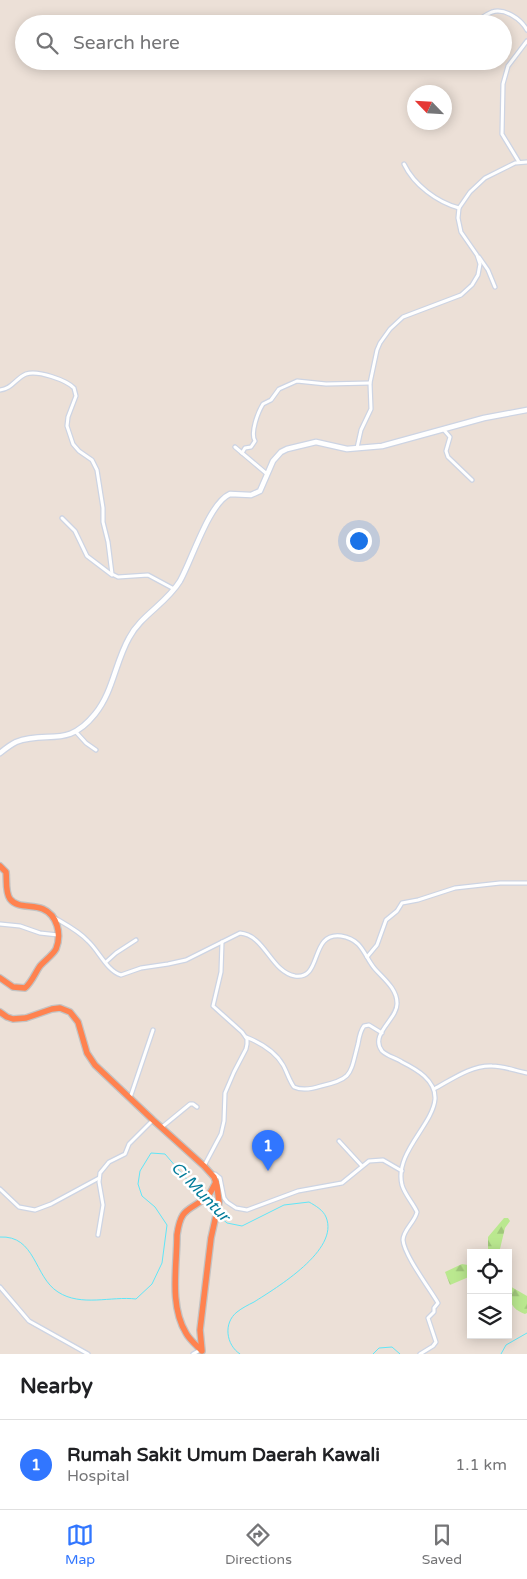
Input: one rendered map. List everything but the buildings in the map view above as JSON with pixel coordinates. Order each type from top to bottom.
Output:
[{"type":"highway","points":[[0,866],[6,872],[7,890],[10,899],[17,904],[42,908],[55,918],[58,935],[58,940],[52,954],[42,964],[25,988],[13,987],[0,978]]},
{"type":"highway","points":[[0,1012],[13,1019],[26,1018],[60,1008],[70,1012],[78,1022],[84,1046],[90,1059],[204,1166],[216,1182],[219,1202],[212,1238],[200,1330],[202,1351]]},
{"type":"highway","points":[[202,1351],[186,1334],[178,1315],[176,1297],[179,1226],[184,1213],[206,1196],[216,1182]]},
{"type":"main road","points":[[0,753],[16,742],[59,737],[76,732],[90,721],[102,705],[110,688],[124,646],[132,633],[180,582],[218,503],[230,494],[258,493],[277,456],[287,449],[316,442],[341,448],[382,446],[484,418],[527,410]]},
{"type":"street","points":[[487,15],[492,12],[498,12],[511,15]]},
{"type":"street","points":[[512,16],[520,21],[527,30]]},
{"type":"street","points":[[512,61],[527,41]]},
{"type":"street","points":[[507,70],[503,84],[502,134],[519,162]]},
{"type":"street","points":[[495,287],[488,270],[461,232],[458,218],[459,208],[470,192],[485,178],[519,162],[527,162]]},
{"type":"street","points":[[404,164],[408,172],[440,201],[459,208]]},
{"type":"street","points":[[357,448],[361,430],[371,406],[370,383],[378,347],[390,330],[403,317],[454,298],[467,290],[476,279],[480,269],[477,256]]},
{"type":"street","points":[[0,390],[9,388],[24,375],[30,374],[61,379],[76,391],[67,426],[73,444],[92,460],[97,470],[103,508],[103,522],[113,576]]},
{"type":"street","points":[[242,453],[245,448],[250,447],[255,441],[252,436],[256,418],[263,404],[271,400],[276,392],[282,388],[300,381],[326,384],[370,383]]},
{"type":"street","points":[[444,430],[450,437],[446,451],[448,457],[472,480]]},
{"type":"street","points":[[235,447],[267,474]]},
{"type":"street","points":[[62,518],[75,531],[87,556],[113,576],[148,575],[174,589]]},
{"type":"street","points":[[76,732],[96,750]]},
{"type":"street","points":[[367,957],[377,945],[386,920],[402,903],[455,888],[500,883],[527,883]]},
{"type":"street","points":[[55,918],[80,933],[115,973],[121,975],[141,968],[186,960],[237,934],[248,935],[280,967],[296,976],[302,976],[309,970],[316,960],[324,940],[332,936],[354,940],[362,948],[392,988],[397,1003],[396,1010],[382,1033],[380,1042],[383,1052],[419,1072],[429,1080],[434,1089],[435,1099],[433,1107],[414,1139],[402,1171],[403,1186],[417,1212],[404,1235],[403,1242],[420,1276],[438,1303],[434,1308],[434,1312],[428,1317],[436,1342],[420,1354]]},
{"type":"street","points":[[0,924],[20,926],[40,933],[58,935]]},
{"type":"street","points":[[106,962],[136,940]]},
{"type":"street","points":[[222,942],[221,972],[213,1006],[246,1037],[270,1050],[280,1060],[294,1087],[305,1089],[336,1083],[346,1078],[351,1070],[360,1033],[364,1026],[369,1025],[382,1033]]},
{"type":"street","points":[[130,1098],[153,1030]]},
{"type":"street","points":[[204,1166],[221,1134],[224,1121],[225,1093],[236,1066],[246,1049],[246,1037]]},
{"type":"street","points":[[434,1089],[458,1075],[484,1066],[495,1066],[527,1073]]},
{"type":"street","points":[[161,1127],[190,1104],[197,1106]]},
{"type":"street","points":[[98,1235],[103,1205],[99,1178],[104,1166],[125,1154],[129,1144],[153,1120]]},
{"type":"street","points":[[339,1141],[362,1166]]},
{"type":"street","points":[[211,1174],[215,1174],[220,1178],[224,1198],[227,1202],[236,1208],[247,1210],[298,1191],[342,1183],[365,1163],[378,1160],[390,1163],[402,1171]]},
{"type":"street","points":[[0,1189],[19,1207],[35,1210],[51,1204],[99,1178]]},
{"type":"street","points":[[0,1287],[29,1321],[88,1354]]},
{"type":"street","points":[[194,1354],[202,1351]]},
{"type":"green space","points":[[504,1218],[508,1218],[510,1221],[505,1228],[500,1249],[488,1249],[488,1237]]},
{"type":"green space","points":[[462,1264],[467,1265],[467,1278],[450,1285],[445,1272]]},
{"type":"green space","points":[[512,1287],[527,1296],[527,1313],[520,1312],[513,1306]]},
{"type":"waterway","name":"Ci Muntur","points":[[0,1237],[12,1238],[21,1243],[34,1258],[50,1285],[58,1292],[76,1299],[86,1300],[136,1299],[152,1284],[162,1263],[167,1225],[155,1207],[142,1196],[138,1184],[140,1171],[151,1153],[165,1154],[202,1197]]},
{"type":"waterway","name":"Ci Muntur","points":[[204,1200],[215,1212]]},
{"type":"waterway","name":"Ci Muntur","points":[[218,1215],[227,1223],[242,1226],[284,1205],[309,1202],[321,1210],[326,1217],[328,1230],[324,1242],[304,1267],[264,1296],[241,1309],[233,1317],[228,1328],[229,1340],[240,1354]]},
{"type":"waterway","name":"Ci Muntur","points":[[501,1354],[506,1345],[527,1333]]},
{"type":"waterway","name":"Ci Muntur","points":[[373,1354],[379,1348],[392,1347],[400,1354]]},
{"type":"place","name":"Rumah Sakit Umum Daerah Kawali","points":[[268,1171]]}]
